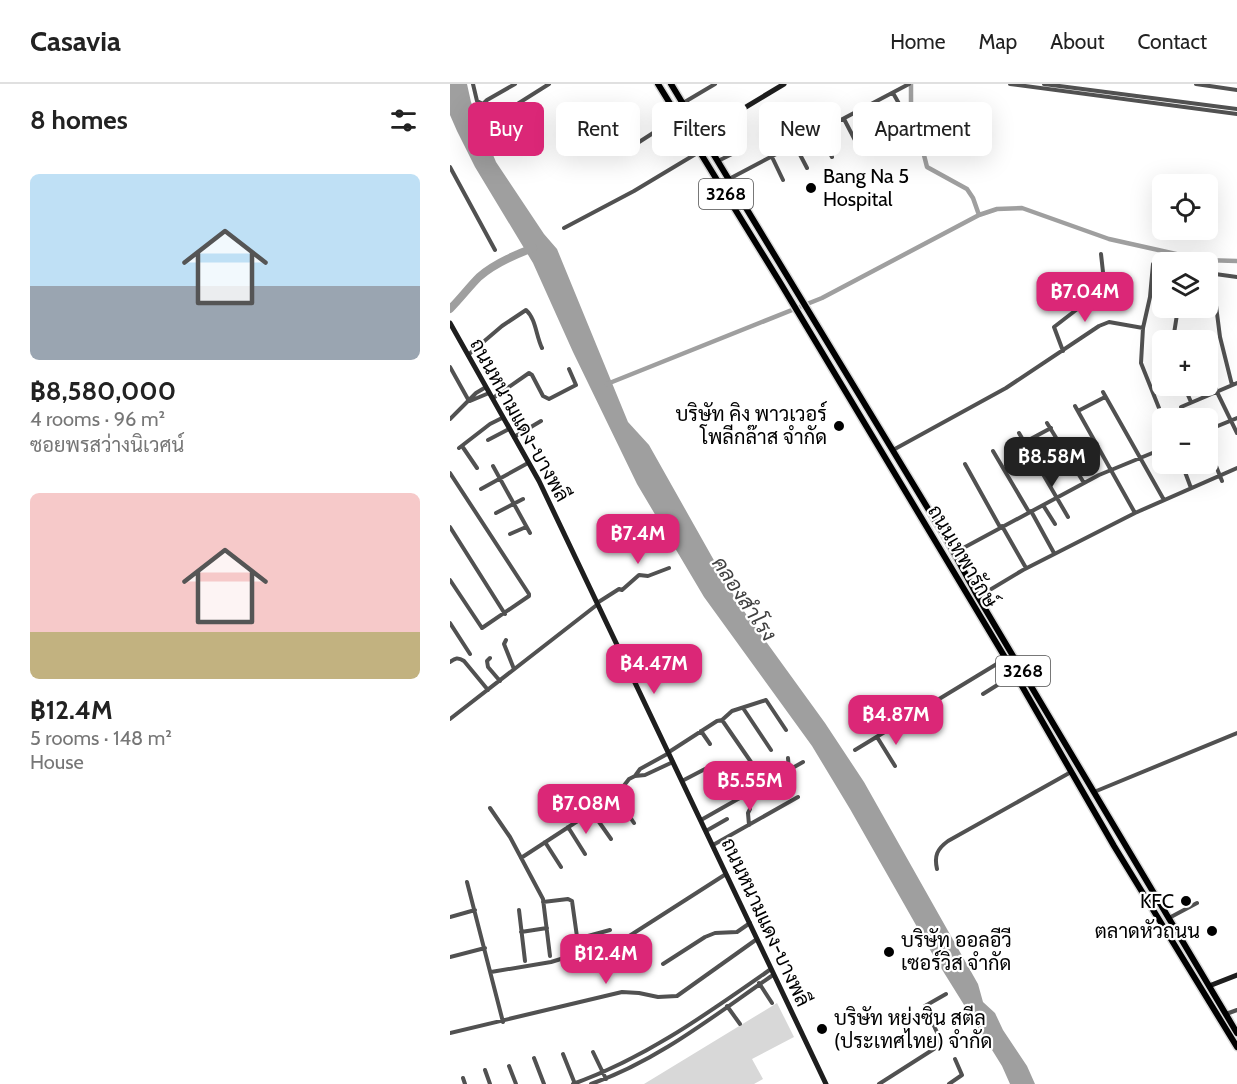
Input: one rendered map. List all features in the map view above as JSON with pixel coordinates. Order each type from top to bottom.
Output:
[{"type":"main road","name":"ถนนเทพารักษ์","points":[[658,84],[669,102]]},
{"type":"main road","name":"ถนนเทพารักษ์","points":[[671,84],[681,102]]},
{"type":"main road","points":[[747,106],[784,84]]},
{"type":"main road","name":"ถนนเทพารักษ์","points":[[701,156],[793,304],[1237,1047]]},
{"type":"main road","name":"ถนนเทพารักษ์","points":[[714,156],[893,450],[1237,1033]]},
{"type":"main road","name":"ถนนหนามแดง-บางพลี","points":[[450,323],[539,481],[826,1084]]},
{"type":"main road","points":[[1135,879],[1143,874]]},
{"type":"main road","points":[[1209,986],[1237,975]]},
{"type":"street","points":[[472,84],[477,100],[480,102]]},
{"type":"street","points":[[485,102],[515,84]]},
{"type":"street","points":[[521,102],[549,84]]},
{"type":"street","points":[[876,102],[909,84]]},
{"type":"street","points":[[1010,84],[1237,112]]},
{"type":"street","points":[[1044,84],[1064,89]]},
{"type":"street","points":[[1196,84],[1237,90]]},
{"type":"street","points":[[685,102],[712,85]]},
{"type":"street","points":[[893,93],[898,102]]},
{"type":"street","points":[[841,121],[853,114]]},
{"type":"street","points":[[844,119],[853,138]]},
{"type":"street","points":[[564,228],[634,191],[692,156]]},
{"type":"street","points":[[718,162],[729,156]]},
{"type":"street","points":[[801,156],[807,168]]},
{"type":"street","points":[[729,179],[772,157],[783,180]]},
{"type":"street","points":[[450,167],[495,250]]},
{"type":"street","points":[[1063,351],[1054,327],[1101,290],[1103,272],[1101,254]]},
{"type":"street","points":[[1152,275],[1143,328],[1141,363],[1159,408]]},
{"type":"street","points":[[1218,275],[1237,276]]},
{"type":"street","points":[[468,355],[502,326],[526,310],[529,311],[535,325],[536,335],[542,348]]},
{"type":"street","points":[[1217,318],[1232,385]]},
{"type":"street","points":[[893,450],[970,410],[1099,326],[1109,322],[1143,328]]},
{"type":"street","points":[[450,368],[469,401]]},
{"type":"street","points":[[450,419],[469,401],[529,374],[532,375],[543,396],[549,399],[576,385],[569,369]]},
{"type":"street","points":[[1218,392],[1237,383]]},
{"type":"street","points":[[1218,394],[1237,433]]},
{"type":"street","points":[[1078,411],[1104,395],[1164,500]]},
{"type":"street","points":[[1188,396],[1191,402]]},
{"type":"street","points":[[1181,407],[1207,396]]},
{"type":"street","points":[[1075,406],[1135,513]]},
{"type":"street","points":[[477,468],[461,447],[490,424],[502,418]]},
{"type":"street","points":[[1218,426],[1237,418]]},
{"type":"street","points":[[514,438],[540,421]]},
{"type":"street","points":[[1047,423],[1084,483]]},
{"type":"street","points":[[1025,442],[1051,428]]},
{"type":"street","points":[[488,440],[508,429]]},
{"type":"street","points":[[1019,433],[1068,517]]},
{"type":"street","points":[[993,452],[1054,553]]},
{"type":"street","points":[[954,554],[1084,483],[1152,453]]},
{"type":"street","points":[[481,489],[528,463]]},
{"type":"street","points":[[965,464],[1026,568]]},
{"type":"street","points":[[494,466],[530,533]]},
{"type":"street","points":[[978,597],[1054,553],[1135,513],[1237,468]]},
{"type":"street","points":[[1218,470],[1221,481]]},
{"type":"street","points":[[1046,477],[1057,471]]},
{"type":"street","points":[[450,473],[529,594],[527,598],[485,628],[480,627],[450,580]]},
{"type":"street","points":[[1186,474],[1191,488]]},
{"type":"street","points":[[496,513],[523,499]]},
{"type":"street","points":[[1043,505],[1055,524]]},
{"type":"street","points":[[450,527],[505,614]]},
{"type":"street","points":[[510,534],[526,527]]},
{"type":"street","points":[[450,719],[597,603],[619,589],[622,590],[639,575],[648,576],[669,568]]},
{"type":"street","points":[[450,623],[470,654]]},
{"type":"street","points":[[506,640],[505,648],[514,669]]},
{"type":"street","points":[[450,662],[455,658],[464,661],[488,690]]},
{"type":"street","points":[[490,658],[487,661],[488,667],[500,681]]},
{"type":"street","points":[[855,750],[1006,659]]},
{"type":"street","points":[[983,694],[1015,674]]},
{"type":"street","points":[[635,776],[640,769],[722,720],[732,711],[766,700],[786,730]]},
{"type":"street","points":[[743,708],[771,750]]},
{"type":"street","points":[[722,720],[751,762]]},
{"type":"street","points":[[701,731],[710,744]]},
{"type":"street","points":[[1094,792],[1237,733]]},
{"type":"street","points":[[877,737],[895,766]]},
{"type":"street","points":[[788,758],[789,770]]},
{"type":"street","points":[[521,858],[616,796],[629,779],[645,775],[673,762]]},
{"type":"street","points":[[701,820],[803,762]]},
{"type":"street","points":[[682,781],[705,769]]},
{"type":"street","points":[[937,869],[935,856],[948,841],[1071,772]]},
{"type":"street","points":[[738,777],[745,794]]},
{"type":"street","points":[[616,796],[634,824]]},
{"type":"street","points":[[713,845],[798,797]]},
{"type":"street","points":[[490,808],[510,837],[543,902],[550,956]]},
{"type":"street","points":[[749,825],[750,809]]},
{"type":"street","points":[[592,812],[611,839]]},
{"type":"street","points":[[706,831],[728,819]]},
{"type":"street","points":[[568,827],[585,854]]},
{"type":"street","points":[[545,842],[561,867]]},
{"type":"street","points":[[491,972],[551,962],[623,940],[726,874]]},
{"type":"street","points":[[467,882],[503,1022]]},
{"type":"street","points":[[543,902],[568,899],[572,901],[579,951]]},
{"type":"street","points":[[1169,918],[1197,903]]},
{"type":"street","points":[[450,917],[475,910]]},
{"type":"street","points":[[519,910],[525,961]]},
{"type":"street","points":[[663,964],[705,937],[715,933],[736,932],[750,923]]},
{"type":"street","points":[[521,932],[546,928]]},
{"type":"street","points":[[577,939],[610,930]]},
{"type":"street","points":[[450,1034],[622,992],[658,997],[677,996],[757,939]]},
{"type":"street","points":[[450,957],[485,948]]},
{"type":"street","points":[[563,1054],[574,1084],[603,1073],[676,1033],[756,979],[772,972]]},
{"type":"street","points":[[591,1084],[623,1072],[682,1037],[759,984],[772,972]]},
{"type":"street","points":[[756,979],[772,1003]]},
{"type":"street","points":[[879,1084],[937,1047],[940,1039],[925,1006],[946,994]]},
{"type":"street","points":[[728,1006],[740,1024]]},
{"type":"street","points":[[1226,1014],[1237,1010]]},
{"type":"street","points":[[593,1052],[606,1079]]},
{"type":"street","points":[[534,1058],[544,1084]]},
{"type":"street","points":[[949,1084],[962,1075],[955,1059]]},
{"type":"street","points":[[509,1066],[516,1084]]},
{"type":"street","points":[[485,1070],[490,1084]]},
{"type":"street","points":[[463,1078],[465,1084]]},
{"type":"shaded area","points":[[450,84],[467,84],[471,102],[468,102],[468,153],[457,131],[450,115]]},
{"type":"shaded area","points":[[470,156],[494,156],[544,234],[557,249],[628,422],[649,445],[738,603],[825,723],[864,782],[978,984],[983,1002],[995,1013],[1003,1030],[1027,1066],[1035,1084],[1010,1084],[1002,1066],[933,955],[812,746],[704,597],[637,484],[533,263]]},
{"type":"shaded area","points":[[777,1003],[794,1037],[752,1059],[763,1079],[754,1084],[644,1084]]},
{"type":"waterway","points":[[911,84],[911,104],[927,167],[967,189],[979,215]]},
{"type":"waterway","points":[[607,384],[822,298],[979,215],[997,209],[1022,208],[1109,239],[1203,260],[1237,261]]},
{"type":"waterway","points":[[450,309],[485,272],[533,248]]},
{"type":"place","name":"Bang Na 5 Hospital","points":[[811,188]]},
{"type":"place","name":"บริษัท คิง พาวเวอร์ โพลีกล๊าส จำกัด","points":[[839,426]]},
{"type":"place","name":"KFC","points":[[1186,901]]},
{"type":"place","name":"ตลาดหัวถนน","points":[[1212,931]]},
{"type":"place","name":"บริษัท ออลอีวี เซอร์วิส จำกัด","points":[[889,952]]},
{"type":"place","name":"บริษัท หย่งซิน สตีล (ประเทศไทย) จํากัด","points":[[822,1029]]},
{"type":"water label","name":"คลองสำโรง","points":[[744,599]]}]
